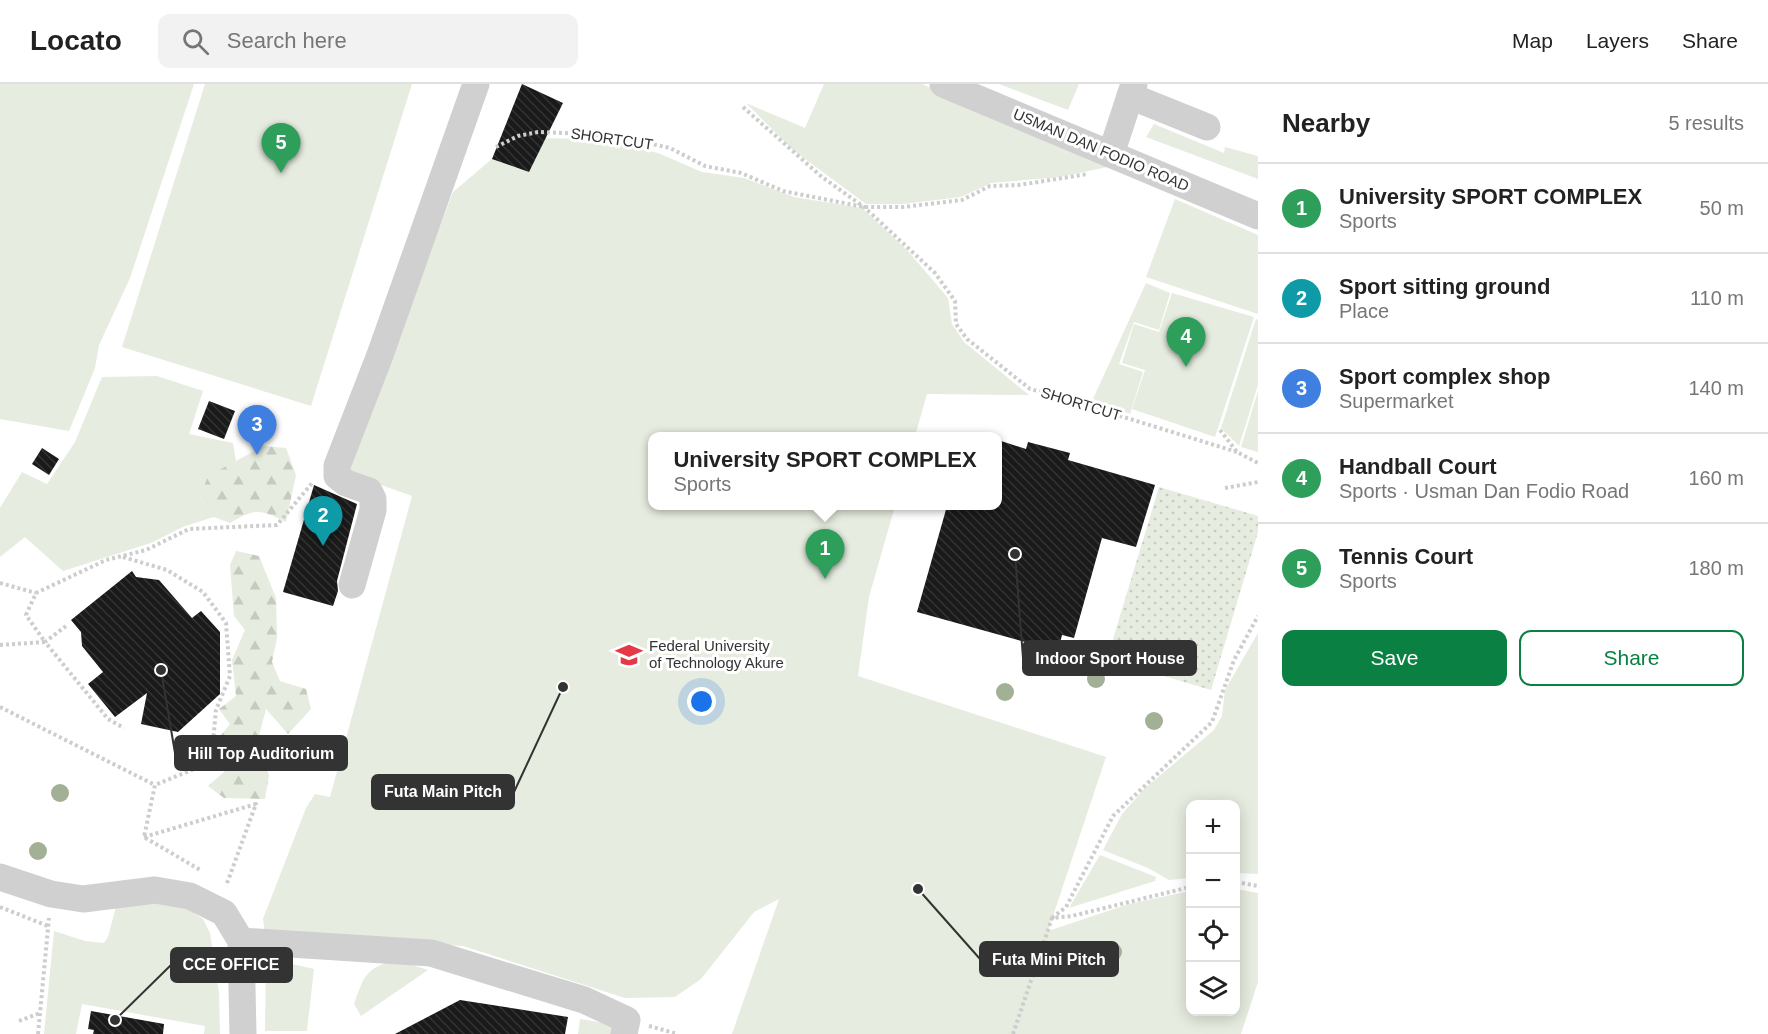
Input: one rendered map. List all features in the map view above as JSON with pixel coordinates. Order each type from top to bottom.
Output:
[{"type":"street","points":[[352,585],[374,499],[369,491],[346,483],[337,476],[337,466],[380,356],[476,84]]},
{"type":"street","name":"USMAN DAN FODIO ROAD","points":[[943,84],[1102,163],[1258,216]]},
{"type":"street","points":[[1102,163],[1132,90],[1207,127]]},
{"type":"street","points":[[0,877],[51,894],[83,899],[155,890],[190,896],[224,913],[241,941],[243,1034]]},
{"type":"street","points":[[241,941],[431,952],[584,1000],[627,1020],[624,1034]]},
{"type":"path","name":"SHORTCUT","points":[[743,107],[822,177],[864,207],[935,273],[955,301],[956,324],[967,339],[1030,389],[1095,406],[1117,416],[1237,452]]},
{"type":"path","name":"SHORTCUT","points":[[496,147],[518,136],[538,132],[588,134],[608,139],[634,140],[670,148],[705,166],[741,173],[783,191],[864,207],[903,207],[962,200],[990,186],[1051,181],[1102,163]]},
{"type":"path","points":[[1220,430],[1237,452],[1258,463]]},
{"type":"path","points":[[1225,488],[1244,487],[1258,482]]},
{"type":"path","points":[[124,728],[108,719],[26,615],[36,593],[106,560],[146,550],[189,529],[277,525]]},
{"type":"path","points":[[0,706],[155,785],[211,762],[216,710],[230,676],[226,622],[203,592],[167,570],[121,556]]},
{"type":"path","points":[[0,583],[36,593]]},
{"type":"path","points":[[1013,1034],[1052,918],[1066,907],[1113,816],[1212,722],[1233,660],[1258,616]]},
{"type":"path","points":[[0,645],[45,642],[66,626]]},
{"type":"path","points":[[144,837],[155,785]]},
{"type":"path","points":[[144,837],[256,804],[226,887],[217,881]]},
{"type":"path","points":[[144,837],[208,875]]},
{"type":"path","points":[[1240,883],[1258,886]]},
{"type":"path","points":[[1052,918],[1072,916],[1186,888]]},
{"type":"path","points":[[38,1034],[51,894]]},
{"type":"path","points":[[0,907],[48,926]]},
{"type":"path","points":[[19,1021],[40,1013]]},
{"type":"green space","points":[[0,84],[194,84],[130,278],[99,345],[95,368],[69,431],[0,419]]},
{"type":"green space","points":[[205,84],[412,84],[311,406],[122,347]]},
{"type":"green space","points":[[824,84],[922,84],[1112,166],[1060,177],[991,183],[961,197],[903,204],[866,204],[793,150],[746,103],[805,128]]},
{"type":"green space","points":[[999,84],[1079,84],[1068,110]]},
{"type":"green space","points":[[1154,124],[1224,153],[1225,147],[1258,156],[1258,179],[1146,137]]},
{"type":"green space","points":[[538,138],[586,139],[658,153],[702,172],[744,178],[794,197],[862,208],[907,250],[948,298],[952,324],[964,342],[1029,395],[927,394],[916,432],[648,432],[648,510],[894,510],[869,597],[858,676],[1106,757],[1048,931],[1129,904],[1186,892],[1186,1016],[1240,1016],[1240,890],[1258,893],[1258,982],[1241,1034],[732,1034],[779,899],[754,912],[701,979],[675,997],[625,998],[463,946],[265,935],[263,919],[306,808],[315,794],[330,797],[412,496],[345,472],[453,192],[506,147]]},
{"type":"green space","points":[[1175,199],[1258,235],[1258,314],[1146,277]]},
{"type":"green space","points":[[1146,283],[1170,293],[1159,330],[1134,322],[1119,364],[1143,372],[1130,414],[1093,399]]},
{"type":"green space","points":[[1172,293],[1254,317],[1215,437],[1132,409],[1145,370],[1122,363],[1134,324],[1159,332]]},
{"type":"green space","points":[[1256,319],[1258,320],[1258,385],[1239,446],[1221,428]]},
{"type":"green space","points":[[157,376],[203,391],[189,434],[233,443],[236,461],[200,497],[214,517],[185,526],[151,543],[63,571],[25,537],[0,557],[0,508],[22,472],[47,484],[75,442],[102,377]]},
{"type":"green space","points":[[1258,391],[1258,452],[1241,447]]},
{"type":"green space","points":[[264,446],[286,448],[296,475],[286,522],[258,512],[230,523],[214,517],[200,497],[208,476]]},
{"type":"green space","points":[[1159,487],[1258,516],[1258,532],[1211,690],[1107,659]]},
{"type":"green space","points":[[236,551],[259,556],[276,598],[277,638],[272,662],[280,681],[306,689],[311,709],[288,734],[266,709],[256,747],[269,775],[265,799],[224,798],[208,786],[224,772],[229,757],[217,740],[230,724],[219,709],[236,696],[232,660],[245,630],[234,616],[230,565]]},
{"type":"green space","points":[[1258,633],[1258,874],[1240,873],[1240,800],[1186,800],[1186,878],[1169,880],[1148,868],[1103,850],[1122,814],[1144,789],[1214,730],[1222,716],[1225,690]]},
{"type":"green space","points":[[1100,855],[1156,877],[1155,881],[1069,908]]},
{"type":"green space","points":[[118,899],[178,902],[203,919],[210,933],[219,993],[220,1034],[204,1034],[205,1026],[82,1004],[76,1034],[44,1034],[54,931],[85,941],[104,943],[108,937]]},
{"type":"green space","points":[[266,958],[314,969],[307,1031],[265,1031]]},
{"type":"green space","points":[[397,960],[428,970],[361,1016],[354,1004],[364,980],[372,970]]},
{"type":"green space","points":[[580,1019],[617,1025],[615,1034],[578,1034]]},
{"type":"building","points":[[522,84],[563,103],[529,172],[492,159]]},
{"type":"building","points":[[209,401],[235,411],[224,439],[198,429]]},
{"type":"building","points":[[1002,441],[1026,449],[1028,442],[1070,453],[1068,460],[1155,485],[1136,547],[1102,538],[1074,638],[1062,635],[1058,651],[917,612],[946,510],[1002,510]]},
{"type":"building","points":[[42,448],[59,459],[49,475],[32,464]]},
{"type":"building","points":[[314,485],[357,504],[337,581],[338,591],[333,606],[283,592]]},
{"type":"building","points":[[132,571],[136,577],[159,580],[192,618],[201,611],[220,632],[220,694],[178,732],[141,724],[147,693],[115,717],[88,684],[103,672],[82,646],[81,632],[71,620]]},
{"type":"building","points":[[460,1000],[568,1017],[565,1034],[395,1034]]},
{"type":"building","points":[[91,1011],[164,1024],[163,1034],[93,1034],[94,1030],[88,1029]]},
{"type":"place","name":"Tennis Court","points":[[281,173]]},
{"type":"place","name":"Handball Court","points":[[1186,367]]},
{"type":"place","name":"Sport complex shop","points":[[257,455]]},
{"type":"place","name":"Sport sitting ground","points":[[323,546]]},
{"type":"place","name":"Indoor Sport House","points":[[1015,554]]},
{"type":"place","name":"University SPORT COMPLEX","points":[[825,579]]},
{"type":"place","name":"Federal University of Technology Akure","points":[[629,655]]},
{"type":"place","name":"Hill Top Auditorium","points":[[161,670]]},
{"type":"place","name":"Futa Main Pitch","points":[[563,687]]},
{"type":"place","name":"Futa Mini Pitch","points":[[918,889]]},
{"type":"place","name":"CCE OFFICE","points":[[115,1020]]}]
